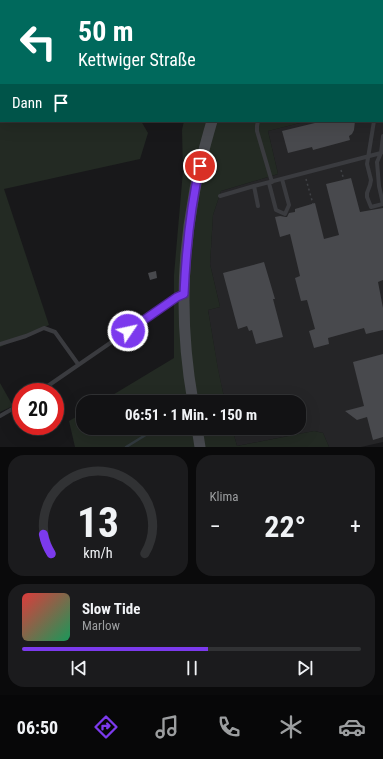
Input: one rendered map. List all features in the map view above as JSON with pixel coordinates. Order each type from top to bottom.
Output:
[{"type":"main road","points":[[192,395],[187,360],[184,294],[193,196],[212,122]]},
{"type":"main road","points":[[198,435],[200,447]]},
{"type":"street","points":[[383,0],[383,13]]},
{"type":"lane","points":[[258,122],[257,131],[276,210],[285,214],[289,205],[282,179]]},
{"type":"lane","points":[[374,122],[367,164],[371,180],[367,197],[371,207],[382,204],[377,162],[382,153],[383,136]]},
{"type":"lane","points":[[220,196],[382,153]]},
{"type":"lane","points":[[254,186],[258,206]]},
{"type":"lane","points":[[52,383],[177,297],[184,294]]},
{"type":"lane","points":[[0,344],[26,336],[44,328],[55,332],[78,364]]},
{"type":"lane","points":[[0,416],[12,410]]},
{"type":"path","points":[[340,164],[344,180]]},
{"type":"path","points":[[305,173],[313,204]]},
{"type":"shaded area","points":[[0,122],[142,122],[148,133],[140,159],[4,189],[49,325],[0,347]]},
{"type":"shaded area","points":[[184,122],[304,122],[268,131],[278,174],[221,191],[213,215],[210,264],[220,307],[208,310],[224,395],[113,395],[174,358],[174,275],[183,171],[182,130]]},
{"type":"shaded area","points":[[304,122],[383,122],[383,442],[361,447],[329,447],[323,433],[314,431],[306,433],[306,395],[223,395],[208,310],[220,307],[210,264],[213,215],[221,191],[278,174],[268,131]]},
{"type":"shaded area","points":[[0,383],[12,406],[0,412]]},
{"type":"shaded area","points":[[76,417],[76,435],[234,435],[237,446],[293,435],[306,435],[306,433],[314,431],[323,433],[329,447],[75,447],[69,421]]},
{"type":"shaded area","points":[[234,435],[293,435],[237,446]]},
{"type":"building","points":[[355,122],[354,130],[349,136],[350,140],[313,150],[312,147],[288,153],[282,131],[319,123]]},
{"type":"building","points":[[351,178],[360,212],[383,208],[383,280],[378,282],[383,308],[383,330],[366,334],[364,328],[328,338],[329,344],[314,348],[309,331],[315,329],[307,300],[301,301],[295,278],[300,276],[290,234],[280,237],[275,217],[287,217],[289,213],[295,212],[295,209],[315,203],[324,239],[339,235],[326,184]]},
{"type":"building","points":[[264,262],[275,299],[273,299],[283,337],[256,344],[252,330],[249,331],[247,326],[238,329],[223,273]]},
{"type":"building","points":[[156,271],[157,278],[150,280],[148,273]]},
{"type":"building","points":[[383,354],[383,437],[373,440],[367,417],[357,420],[345,411],[364,406],[353,362]]},
{"type":"waterway","points":[[126,447],[146,435]]},
{"type":"route","points":[[128,331],[177,297],[184,294],[193,196],[200,166]]}]
